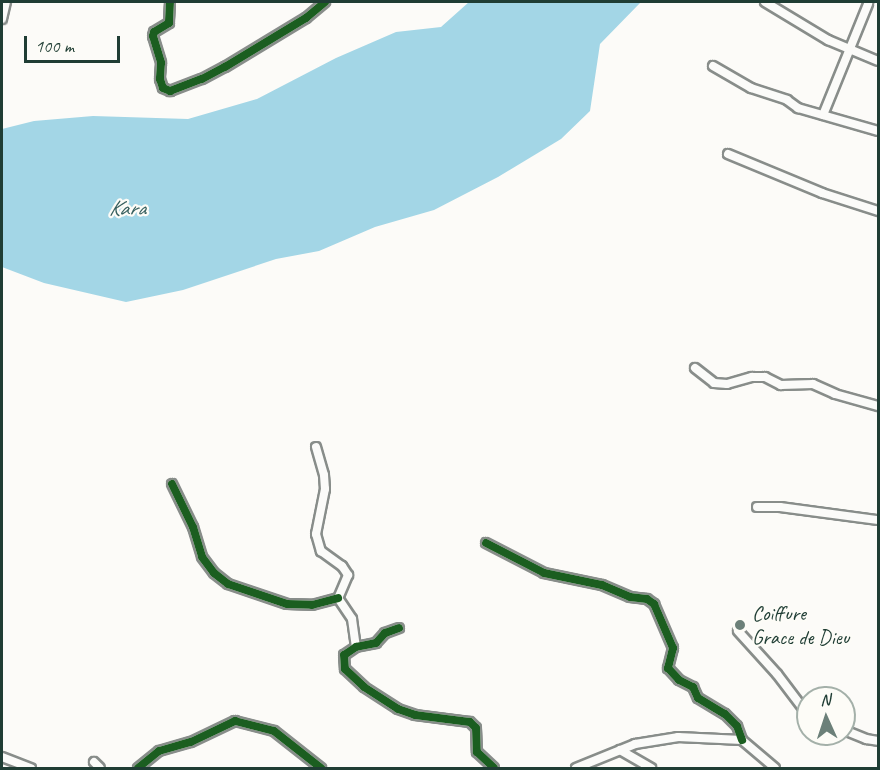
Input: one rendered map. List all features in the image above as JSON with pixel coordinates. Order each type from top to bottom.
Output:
[{"type":"street","points":[[2,19],[6,2]]},
{"type":"street","points":[[170,2],[169,23],[154,32],[153,36],[161,63],[160,79],[163,88],[170,91],[194,83],[225,67],[306,18],[325,2]]},
{"type":"street","points":[[765,2],[848,49],[879,62]]},
{"type":"street","points":[[823,115],[868,4]]},
{"type":"street","points":[[713,66],[751,88],[823,115],[879,131]]},
{"type":"street","points":[[728,154],[822,193],[879,211]]},
{"type":"street","points":[[695,368],[714,383],[727,384],[752,377],[765,377],[781,385],[813,384],[835,394],[879,406]]},
{"type":"street","points":[[316,447],[324,475],[325,489],[316,534],[321,551],[342,566],[348,575],[338,598]]},
{"type":"street","points":[[172,484],[193,527],[202,557],[214,573],[228,584],[286,604],[312,604],[338,598]]},
{"type":"street","points":[[757,507],[879,520]]},
{"type":"street","points":[[486,543],[544,573],[602,585],[630,597],[646,599],[654,603],[673,648],[668,668],[679,680],[693,687],[698,698],[725,714],[737,726],[742,740],[775,768]]},
{"type":"street","points":[[338,598],[352,619],[356,647]]},
{"type":"street","points":[[399,628],[385,633],[376,643],[356,647],[344,655],[343,663],[351,676],[398,709],[415,715],[470,722],[476,728],[477,752],[494,768]]},
{"type":"street","points":[[738,631],[766,665],[777,674],[796,699]]},
{"type":"street","points":[[138,768],[159,751],[191,742],[235,721],[274,731],[321,768]]},
{"type":"street","points":[[856,735],[879,741]]},
{"type":"street","points":[[576,768],[655,739],[678,737],[742,740]]},
{"type":"street","points":[[620,750],[651,768]]},
{"type":"street","points":[[2,757],[28,768]]},
{"type":"water","name":"Kara","points":[[469,2],[641,2],[600,44],[590,111],[561,139],[498,177],[434,210],[375,227],[319,251],[276,259],[183,290],[126,302],[44,283],[2,267],[2,129],[34,121],[93,116],[188,119],[257,99],[336,58],[396,32],[441,27]]},
{"type":"cycle path","points":[[170,2],[169,23],[154,32],[153,36],[161,63],[160,79],[163,88],[170,91],[225,67],[306,18],[325,2]]},
{"type":"cycle path","points":[[172,484],[193,527],[202,557],[214,573],[228,584],[287,604],[312,605],[338,598]]},
{"type":"cycle path","points":[[486,543],[544,573],[602,585],[630,597],[647,599],[654,604],[673,648],[668,668],[679,680],[693,687],[698,698],[725,714],[737,726],[742,740]]},
{"type":"cycle path","points":[[399,628],[385,633],[376,643],[356,647],[344,655],[345,669],[364,687],[398,709],[415,715],[470,722],[476,728],[477,752],[494,768]]},
{"type":"cycle path","points":[[138,768],[159,751],[191,742],[235,721],[274,731],[321,768]]},
{"type":"place","name":"Coiffure Grace de Dieu","points":[[740,625]]}]
